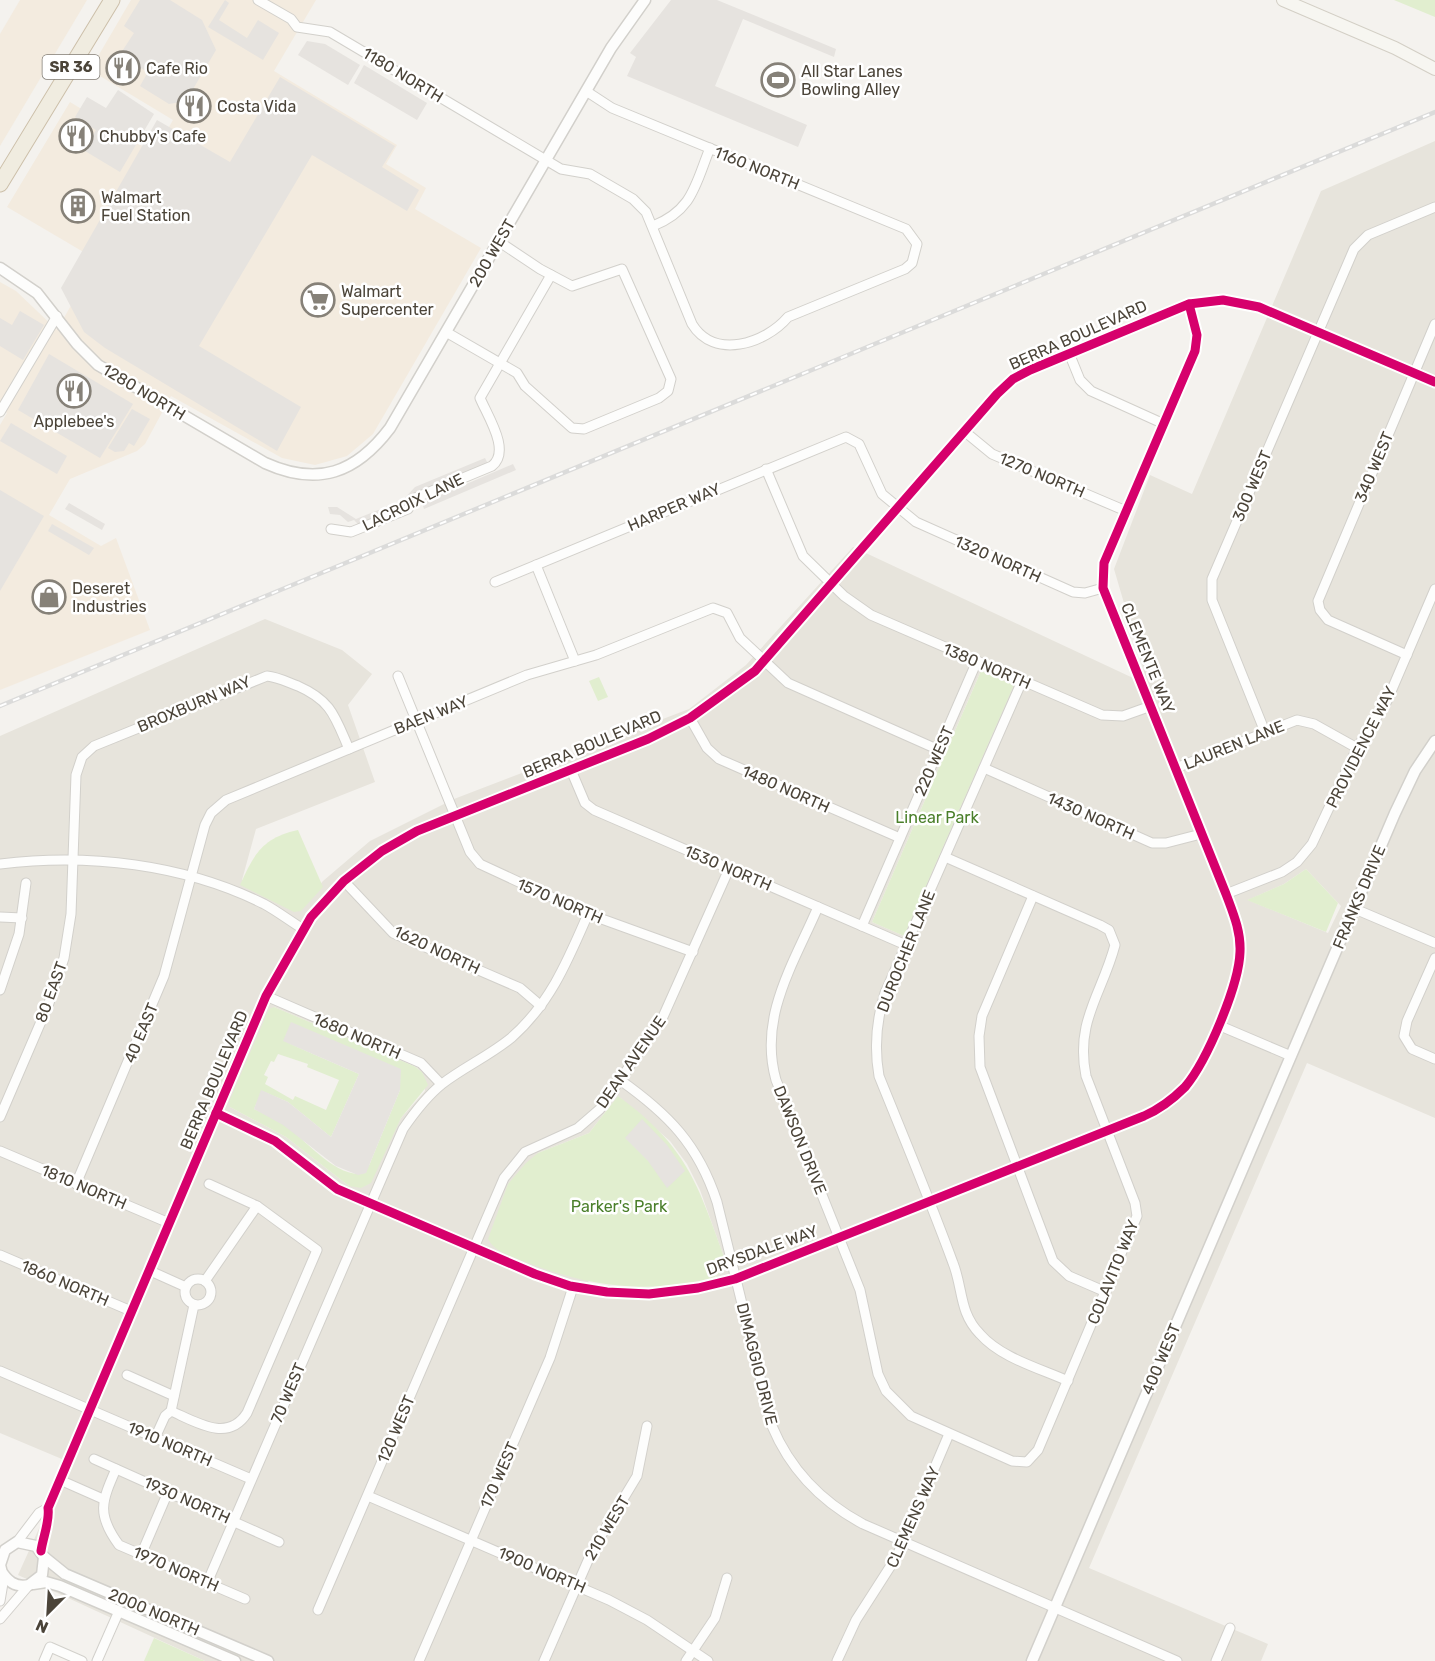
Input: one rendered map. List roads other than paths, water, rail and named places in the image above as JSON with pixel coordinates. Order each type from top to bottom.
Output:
[{"type":"highway","name":"SR 36","points":[[0,184],[112,0]]},
{"type":"main road","points":[[1283,0],[1395,48],[1435,69]]},
{"type":"main road","points":[[1395,48],[1435,61]]},
{"type":"street","name":"1180 NORTH","points":[[258,0],[291,19],[297,27],[330,32],[546,160],[570,172],[590,174],[633,199],[646,212],[653,226],[696,329],[709,341],[728,347],[778,329],[788,317],[905,269],[917,253]]},
{"type":"street","name":"200 WEST","points":[[315,475],[332,473],[348,467],[365,457],[378,443],[446,332],[611,48],[645,0]]},
{"type":"street","name":"1160 NORTH","points":[[586,91],[612,108],[906,229],[913,236],[917,253]]},
{"type":"street","points":[[653,226],[671,219],[684,208],[710,148]]},
{"type":"street","name":"300 WEST","points":[[1265,732],[1212,600],[1211,584],[1358,244],[1368,235],[1435,207]]},
{"type":"street","points":[[446,332],[517,373],[525,386],[567,425],[578,430],[659,399],[668,391],[671,379],[622,269],[573,285],[551,275],[498,241]]},
{"type":"street","name":"1280 NORTH","points":[[0,268],[37,293],[77,344],[98,365],[265,463],[294,473],[315,475]]},
{"type":"street","name":"LACROIX LANE","points":[[331,529],[351,532],[408,508],[415,498],[492,466],[500,460],[502,451],[480,398],[551,275]]},
{"type":"street","name":"BERRA BOULEVARD","points":[[43,1554],[43,1533],[49,1517],[48,1508],[266,996],[303,929],[344,880],[369,860],[417,831],[648,739],[690,718],[722,697],[764,662],[964,431],[1013,379],[1069,353],[1189,304],[1223,300],[1246,303],[1435,382]]},
{"type":"street","name":"CLEMENTE WAY","points":[[1189,304],[1197,335],[1196,346],[1104,563],[1103,588],[1239,928],[1240,961],[1236,981],[1218,1025]]},
{"type":"street","points":[[0,412],[57,316]]},
{"type":"street","name":"340 WEST","points":[[1407,655],[1331,622],[1320,610],[1320,592],[1435,324]]},
{"type":"street","points":[[1069,353],[1080,380],[1090,392],[1164,424]]},
{"type":"street","name":"1270 NORTH","points":[[964,431],[992,454],[1126,511]]},
{"type":"street","name":"HARPER WAY","points":[[495,582],[839,439],[854,440]]},
{"type":"street","name":"1320 NORTH","points":[[854,440],[860,444],[879,489],[921,525],[1068,590],[1085,593],[1103,588]]},
{"type":"street","name":"1380 NORTH","points":[[766,469],[803,556],[832,585],[871,615],[1109,717],[1129,715],[1151,706]]},
{"type":"street","points":[[536,565],[575,660]]},
{"type":"street","name":"PROVIDENCE WAY","points":[[1226,894],[1282,872],[1303,856],[1318,833],[1357,748],[1387,701],[1435,589]]},
{"type":"street","name":"BAEN WAY","points":[[191,878],[205,825],[220,804],[527,675],[596,655],[705,609],[721,609],[730,619],[740,638],[764,662]]},
{"type":"street","name":"220 WEST","points":[[862,926],[977,661]]},
{"type":"street","points":[[764,662],[779,677],[799,689],[939,750]]},
{"type":"street","name":"BROXBURN WAY","points":[[82,757],[94,746],[267,676],[282,679],[323,699],[333,712],[349,748]]},
{"type":"street","name":"1570 NORTH","points":[[398,676],[470,852],[484,868],[588,914],[693,952]]},
{"type":"street","name":"DUROCHER LANE","points":[[1022,681],[882,1003],[877,1024],[876,1056],[879,1076],[955,1266],[962,1304],[973,1327],[998,1349],[1068,1381]]},
{"type":"street","name":"1480 NORTH","points":[[690,718],[707,748],[719,759],[900,838]]},
{"type":"street","name":"LAUREN LANE","points":[[1176,768],[1293,721],[1306,721],[1357,748]]},
{"type":"street","name":"FRANKS DRIVE","points":[[1291,1056],[1407,787],[1435,741]]},
{"type":"street","name":"80 EAST","points":[[0,1117],[49,1003],[64,958],[72,914],[76,775],[82,757]]},
{"type":"street","name":"1430 NORTH","points":[[984,768],[1152,843],[1179,841],[1201,834]]},
{"type":"street","name":"1530 NORTH","points":[[571,770],[585,803],[594,810],[906,945]]},
{"type":"street","points":[[945,857],[1033,896],[986,1006],[979,1036],[983,1077],[1053,1262],[1069,1276],[1106,1292]]},
{"type":"street","points":[[0,864],[74,860],[130,865],[191,878],[255,900],[303,929]]},
{"type":"street","name":"DEAN AVENUE","points":[[474,1249],[504,1178],[513,1164],[538,1144],[586,1123],[620,1080],[662,1019],[729,869]]},
{"type":"street","name":"40 EAST","points":[[76,1184],[153,1005],[191,878]]},
{"type":"street","name":"1620 NORTH","points":[[344,880],[393,933],[520,988],[541,1006]]},
{"type":"street","points":[[0,990],[16,949],[26,883]]},
{"type":"street","name":"COLAVITO WAY","points":[[1027,1462],[1038,1450],[1137,1216],[1135,1203],[1086,1076],[1083,1038],[1090,1006],[1113,953],[1114,937],[1109,930],[1100,925],[1033,896]]},
{"type":"street","name":"DAWSON DRIVE","points":[[818,907],[776,1002],[771,1022],[770,1051],[776,1080],[860,1290],[878,1374],[886,1391],[910,1416],[1012,1461],[1027,1462]]},
{"type":"street","points":[[1355,909],[1435,943]]},
{"type":"street","name":"70 WEST","points":[[207,1583],[403,1129],[441,1084],[495,1050],[525,1024],[541,1006],[562,973],[588,914]]},
{"type":"street","points":[[0,917],[22,918]]},
{"type":"street","points":[[1435,958],[1405,1027],[1404,1039],[1412,1049],[1435,1059]]},
{"type":"street","name":"1680 NORTH","points":[[266,996],[421,1063],[441,1084]]},
{"type":"street","points":[[1218,1025],[1291,1056]]},
{"type":"street","name":"DRYSDALE WAY","points":[[216,1113],[261,1132],[337,1189],[474,1249],[573,1287],[621,1294],[649,1294],[698,1288],[735,1279],[1153,1112],[1176,1095],[1196,1072],[1218,1025]]},
{"type":"street","name":"400 WEST","points":[[1032,1661],[1291,1056]]},
{"type":"street","name":"DIMAGGIO DRIVE","points":[[620,1080],[660,1109],[695,1152],[717,1202],[768,1414],[788,1457],[813,1488],[832,1505],[863,1524],[1177,1661]]},
{"type":"street","name":"1810 NORTH","points":[[0,1151],[168,1223]]},
{"type":"street","points":[[171,1411],[213,1429],[225,1429],[240,1422],[247,1413],[317,1250],[257,1206],[209,1184]]},
{"type":"street","points":[[205,1281],[257,1206]]},
{"type":"street","name":"120 WEST","points":[[318,1610],[474,1249]]},
{"type":"street","name":"1860 NORTH","points":[[0,1255],[131,1311]]},
{"type":"street","points":[[148,1270],[186,1287]]},
{"type":"street","points":[[194,1279],[205,1281],[209,1284],[212,1295],[205,1304],[194,1305],[186,1298],[186,1287],[194,1279]]},
{"type":"street","name":"170 WEST","points":[[419,1661],[550,1358],[573,1287]]},
{"type":"street","points":[[155,1438],[165,1416],[171,1411],[194,1305]]},
{"type":"street","name":"1910 NORTH","points":[[0,1371],[251,1479]]},
{"type":"street","points":[[127,1375],[174,1396]]},
{"type":"street","name":"210 WEST","points":[[544,1661],[576,1585],[599,1538],[637,1476],[647,1426]]},
{"type":"street","name":"CLEMENS WAY","points":[[837,1661],[855,1620],[891,1570],[949,1434]]},
{"type":"street","name":"1930 NORTH","points":[[94,1459],[279,1542]]},
{"type":"street","points":[[60,1480],[103,1499],[116,1469]]},
{"type":"street","points":[[141,1555],[168,1492]]},
{"type":"street","name":"1900 NORTH","points":[[368,1496],[631,1611],[708,1661]]},
{"type":"street","name":"1970 NORTH","points":[[103,1499],[103,1510],[119,1545],[244,1599]]},
{"type":"street","name":"BERRA BOULEVARD","points":[[9,1544],[39,1513],[48,1508]]},
{"type":"street","points":[[0,1601],[1,1557],[9,1544],[31,1543],[43,1554],[42,1575],[0,1619]]},
{"type":"street","name":"2000 NORTH","points":[[43,1554],[65,1574],[268,1661]]},
{"type":"street","points":[[2,1573],[18,1586],[31,1585]]},
{"type":"street","points":[[686,1661],[715,1618],[727,1578]]},
{"type":"street","name":"2000 NORTH","points":[[31,1585],[39,1582],[53,1583],[235,1661]]},
{"type":"street","points":[[97,1661],[119,1611]]},
{"type":"street","points":[[1216,1661],[1230,1628]]},
{"type":"street","points":[[44,1661],[50,1647],[82,1661]]},
{"type":"railway","points":[[0,706],[1435,112]]},
{"type":"place","name":"Cafe Rio","points":[[123,68]]},
{"type":"place","name":"All Star Lanes Bowling Alley","points":[[778,80]]},
{"type":"place","name":"Costa Vida","points":[[194,106]]},
{"type":"place","name":"Chubby's Cafe","points":[[76,136]]},
{"type":"place","name":"Walmart Fuel Station","points":[[78,206]]},
{"type":"place","name":"Walmart Supercenter","points":[[318,300]]},
{"type":"place","name":"Applebee's","points":[[74,391]]},
{"type":"place","name":"Deseret Industries","points":[[49,597]]},
{"type":"park label","name":"Linear Park","points":[[937,817]]},
{"type":"park label","name":"Parker's Park","points":[[619,1206]]}]
